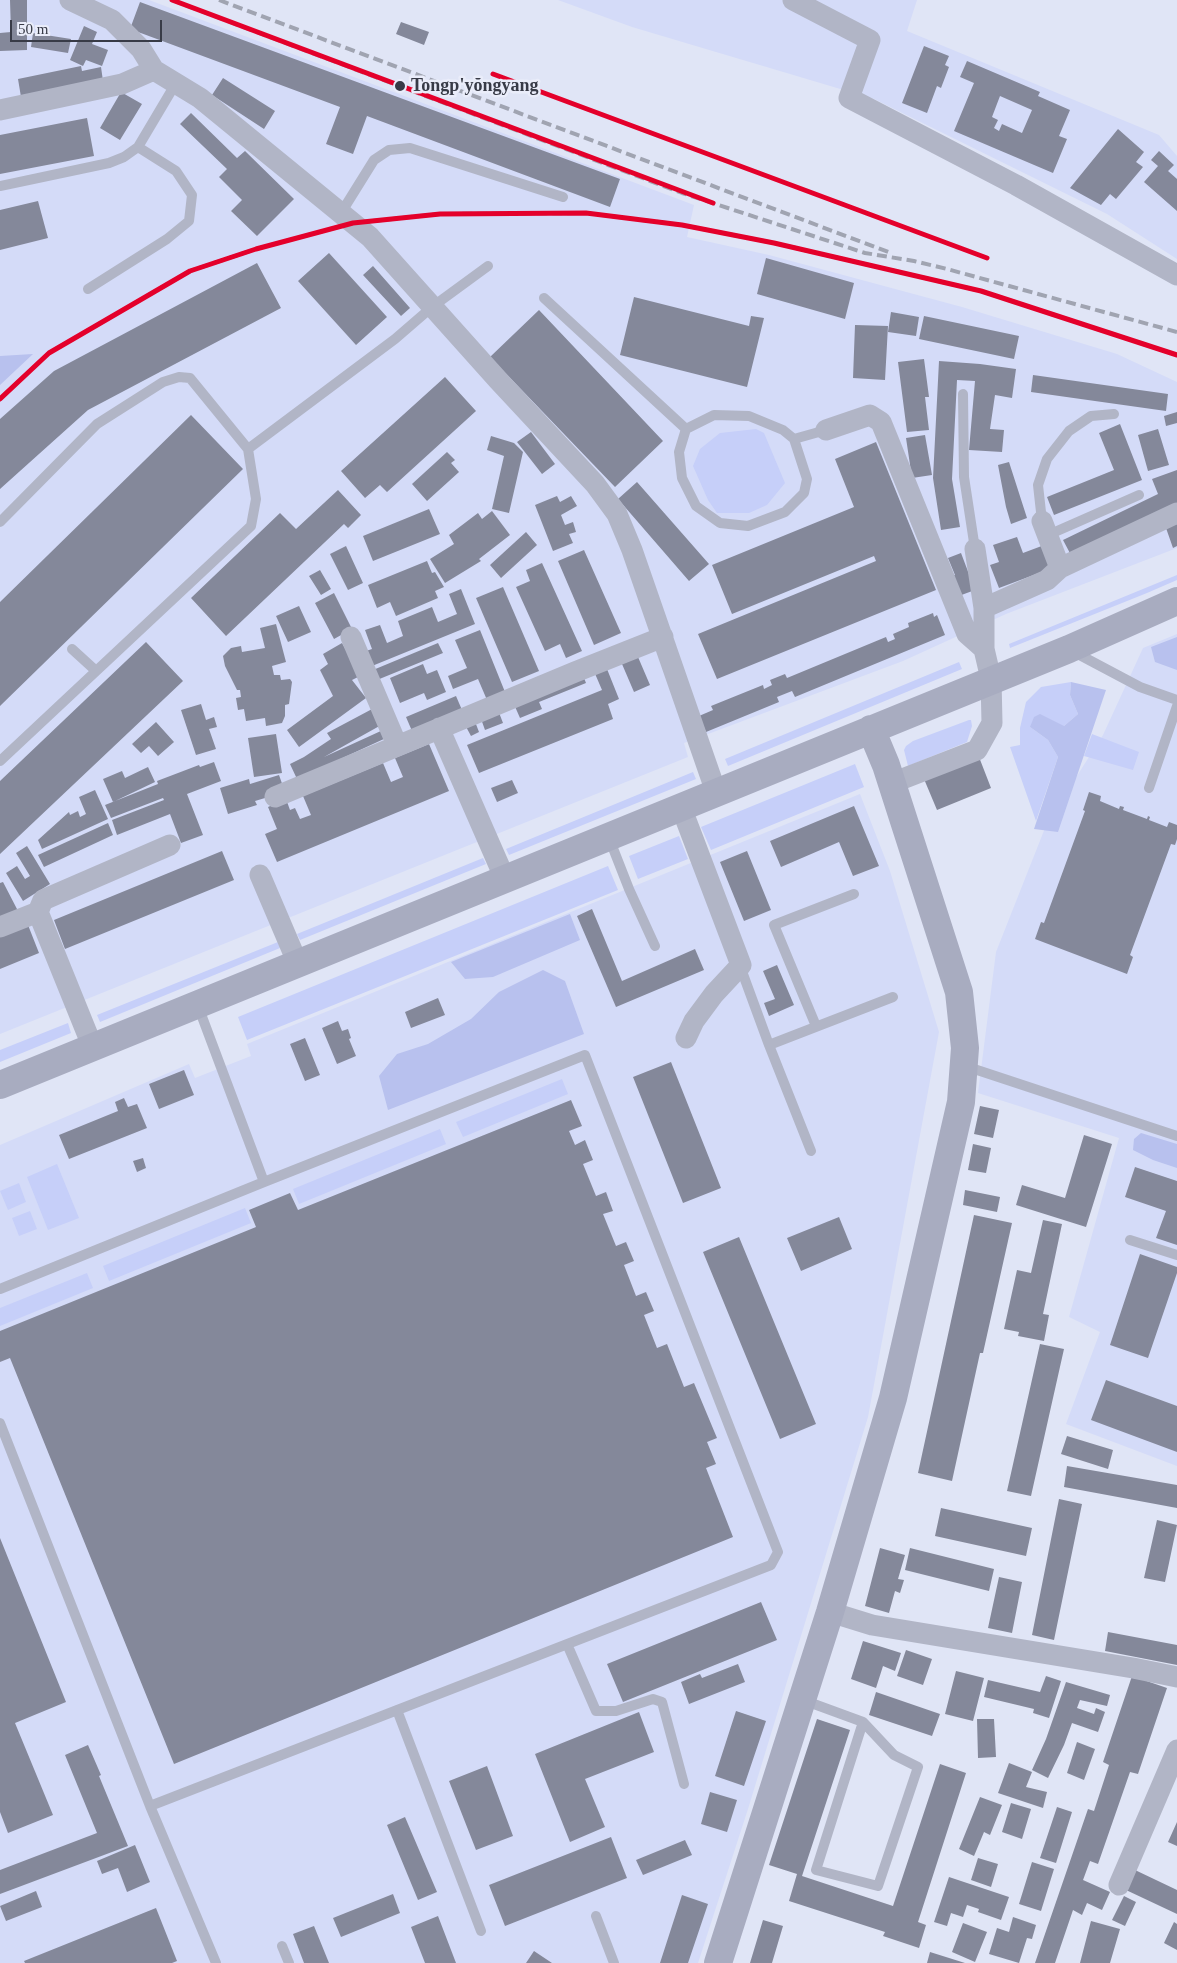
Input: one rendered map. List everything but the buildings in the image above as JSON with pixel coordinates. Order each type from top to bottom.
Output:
[{"type":"main road","points":[[0,1086],[991,679],[1069,649],[1177,600]]},
{"type":"main road","points":[[718,1963],[830,1612],[893,1398],[961,1102],[965,1048],[959,992],[892,783],[871,729]]},
{"type":"street","points":[[70,0],[112,20],[141,49],[154,70],[200,98],[370,237],[432,307],[596,484],[617,514],[632,550],[716,792]]},
{"type":"street","points":[[793,0],[870,40],[849,98],[1016,185],[1177,275]]},
{"type":"street","points":[[0,110],[122,84],[154,70]]},
{"type":"street","points":[[826,430],[870,415],[881,422],[967,634],[984,649]]},
{"type":"street","points":[[984,608],[1047,580],[1060,568],[1177,513]]},
{"type":"street","points":[[1045,528],[1060,568]]},
{"type":"street","points":[[892,783],[977,750],[992,723],[991,679],[984,649],[984,608],[975,549]]},
{"type":"street","points":[[351,637],[397,745]]},
{"type":"street","points":[[276,797],[397,745],[663,637]]},
{"type":"street","points":[[439,728],[505,879]]},
{"type":"street","points":[[681,807],[741,965],[699,1015],[686,1038]]},
{"type":"street","points":[[93,1048],[38,912],[42,900],[170,844]]},
{"type":"street","points":[[260,875],[298,964]]},
{"type":"street","points":[[0,927],[38,912]]},
{"type":"street","points":[[830,1612],[872,1625],[1177,1677]]},
{"type":"street","points":[[1119,1885],[1177,1750]]},
{"type":"lane","points":[[0,186],[109,163],[124,157],[138,146],[176,83]]},
{"type":"lane","points":[[88,290],[167,239],[189,221],[192,195],[176,170],[138,146]]},
{"type":"lane","points":[[341,213],[374,160],[389,150],[410,148],[564,197]]},
{"type":"lane","points":[[248,449],[395,339],[432,307],[488,266]]},
{"type":"lane","points":[[544,298],[686,430]]},
{"type":"lane","points":[[0,522],[97,424],[164,382],[179,377],[190,378],[248,449],[256,499],[251,526],[95,670],[0,761]]},
{"type":"lane","points":[[963,394],[964,477],[975,549]]},
{"type":"lane","points":[[1114,414],[1091,416],[1069,431],[1047,459],[1038,485],[1045,528],[1139,495]]},
{"type":"lane","points":[[714,415],[749,416],[783,430],[794,439],[807,479],[804,493],[785,512],[748,526],[720,523],[696,506],[682,478],[678,452],[686,430],[714,415]]},
{"type":"lane","points":[[794,439],[826,430]]},
{"type":"lane","points":[[72,649],[95,670]]},
{"type":"lane","points":[[1069,649],[1140,687],[1177,700]]},
{"type":"lane","points":[[1149,788],[1177,706]]},
{"type":"lane","points":[[609,837],[629,889],[655,946]]},
{"type":"lane","points":[[816,1026],[774,925],[854,894]]},
{"type":"lane","points":[[740,966],[811,1151]]},
{"type":"lane","points":[[769,1045],[893,997]]},
{"type":"lane","points":[[197,1005],[264,1182]]},
{"type":"lane","points":[[0,1289],[585,1055],[778,1552],[771,1565],[150,1806]]},
{"type":"lane","points":[[964,1065],[1177,1136]]},
{"type":"lane","points":[[1130,1240],[1177,1255]]},
{"type":"lane","points":[[0,1423],[150,1806],[216,1963]]},
{"type":"lane","points":[[567,1644],[596,1711],[616,1711],[653,1699],[662,1702],[684,1784]]},
{"type":"lane","points":[[802,1700],[863,1722],[894,1755],[918,1767],[878,1886],[816,1870],[863,1722]]},
{"type":"lane","points":[[397,1710],[481,1931]]},
{"type":"lane","points":[[596,1916],[614,1963]]},
{"type":"lane","points":[[282,1946],[289,1963]]},
{"type":"shaded area","points":[[0,0],[149,0],[694,205],[687,237],[769,255],[962,307],[1117,354],[1177,382],[1177,548],[1006,614],[903,661],[684,743],[688,757],[0,1034]]},
{"type":"shaded area","points":[[558,0],[917,0],[907,31],[1159,135],[1177,156],[1177,259],[1107,214],[874,99],[632,27]]},
{"type":"shaded area","points":[[33,354],[0,385],[0,356]]},
{"type":"shaded area","points":[[756,429],[764,433],[785,483],[767,505],[749,513],[717,513],[708,500],[693,466],[700,449],[720,433]]},
{"type":"shaded area","points":[[1177,575],[1177,580],[1010,648],[1009,644]]},
{"type":"shaded area","points":[[1177,634],[1177,1466],[1066,1424],[1100,1332],[1069,1317],[1119,1138],[978,1093],[996,952],[1047,823],[1103,735],[1143,648]]},
{"type":"shaded area","points":[[1177,637],[1177,670],[1155,662],[1151,647]]},
{"type":"shaded area","points":[[959,662],[962,669],[728,766],[725,759]]},
{"type":"shaded area","points":[[1071,682],[1070,695],[1078,714],[1064,726],[1030,727],[1048,740],[1058,757],[1036,821],[1010,747],[1020,745],[1020,728],[1026,702],[1041,687]]},
{"type":"shaded area","points":[[1071,682],[1106,690],[1058,832],[1034,829],[1058,757],[1048,740],[1030,727],[1034,717],[1040,714],[1064,726],[1078,714],[1070,695]]},
{"type":"shaded area","points":[[971,720],[972,726],[967,742],[908,766],[904,750],[906,746],[913,741]]},
{"type":"shaded area","points":[[1092,734],[1139,752],[1133,770],[1084,756]]},
{"type":"shaded area","points":[[855,764],[864,787],[711,850],[701,827]]},
{"type":"shaded area","points":[[693,772],[696,779],[509,855],[506,849]]},
{"type":"shaded area","points":[[860,794],[890,871],[939,1032],[868,1417],[748,1809],[698,1963],[0,1963],[0,1145],[189,1064],[195,1078],[251,1056],[247,1044]]},
{"type":"shaded area","points":[[679,836],[688,859],[638,879],[629,856]]},
{"type":"shaded area","points":[[483,858],[486,864],[300,940],[297,934]]},
{"type":"shaded area","points":[[608,866],[618,890],[247,1040],[238,1017]]},
{"type":"shaded area","points":[[570,914],[580,940],[493,977],[465,979],[451,962]]},
{"type":"shaded area","points":[[278,942],[280,948],[100,1022],[97,1015]]},
{"type":"shaded area","points":[[543,970],[565,981],[584,1034],[388,1110],[379,1076],[397,1054],[428,1044],[471,1019],[499,992]]},
{"type":"shaded area","points":[[68,1023],[71,1033],[0,1062],[0,1050]]},
{"type":"shaded area","points":[[562,1079],[568,1094],[463,1137],[456,1122]]},
{"type":"shaded area","points":[[440,1129],[446,1144],[299,1204],[293,1189]]},
{"type":"shaded area","points":[[1141,1133],[1177,1144],[1177,1168],[1153,1160],[1133,1150],[1134,1139]]},
{"type":"shaded area","points":[[57,1164],[79,1218],[48,1230],[27,1177]]},
{"type":"shaded area","points":[[19,1183],[26,1202],[8,1210],[0,1191]]},
{"type":"shaded area","points":[[245,1208],[251,1223],[109,1281],[103,1266]]},
{"type":"shaded area","points":[[30,1211],[37,1229],[19,1236],[12,1218]]},
{"type":"shaded area","points":[[87,1273],[93,1288],[0,1326],[0,1308]]},
{"type":"railway","points":[[172,0],[682,193],[865,253],[914,261],[947,269],[1177,332]]},
{"type":"railway","points":[[219,0],[891,253]]},
{"type":"railway","points":[[0,399],[49,353],[190,271],[256,249],[353,223],[440,214],[586,213],[682,225],[774,243],[981,291],[1177,355]]},
{"type":"transit line","points":[[172,0],[713,203]]},
{"type":"transit line","points":[[493,74],[987,258]]},
{"type":"transit line","points":[[0,399],[49,353],[190,271],[256,249],[353,223],[440,214],[586,213],[682,225],[774,243],[981,291],[1177,355]]},
{"type":"place","name":"Tongp'yŏngyang","points":[[400,86]]}]
